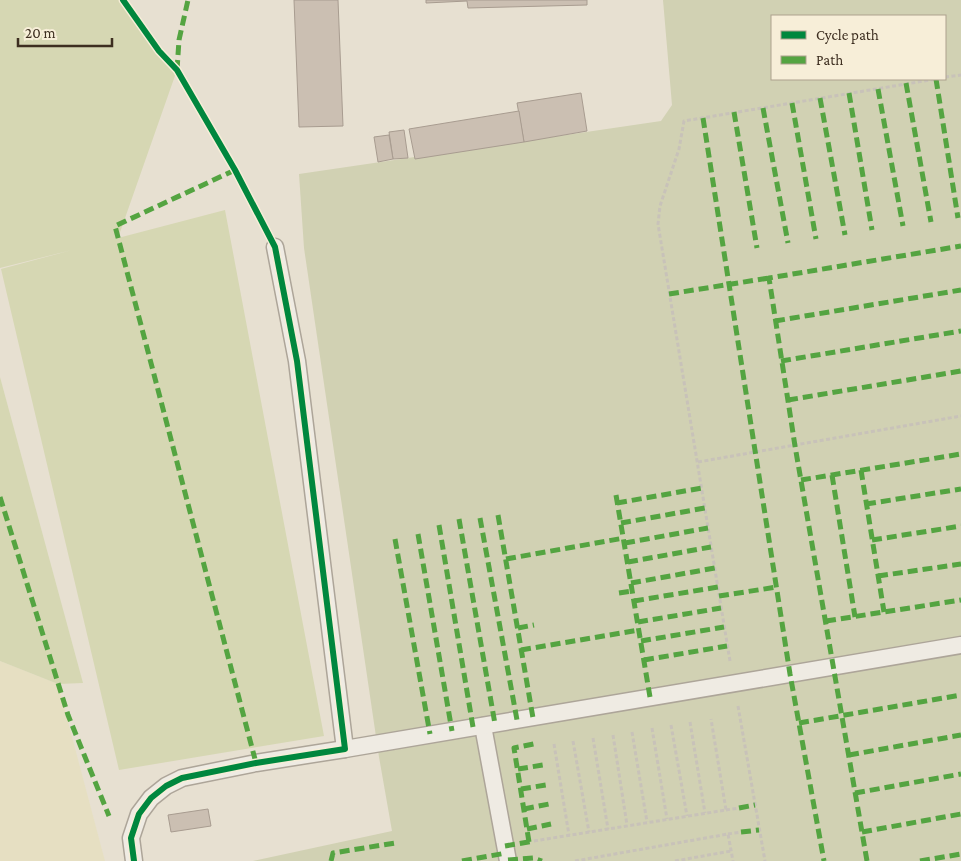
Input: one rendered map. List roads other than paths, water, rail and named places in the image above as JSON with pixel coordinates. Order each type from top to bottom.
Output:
[{"type":"lane","points":[[275,247],[298,362],[345,749]]},
{"type":"lane","points":[[134,861],[131,838],[139,814],[151,798],[166,786],[182,778],[256,763],[961,645]]},
{"type":"lane","points":[[483,726],[508,861]]}]
